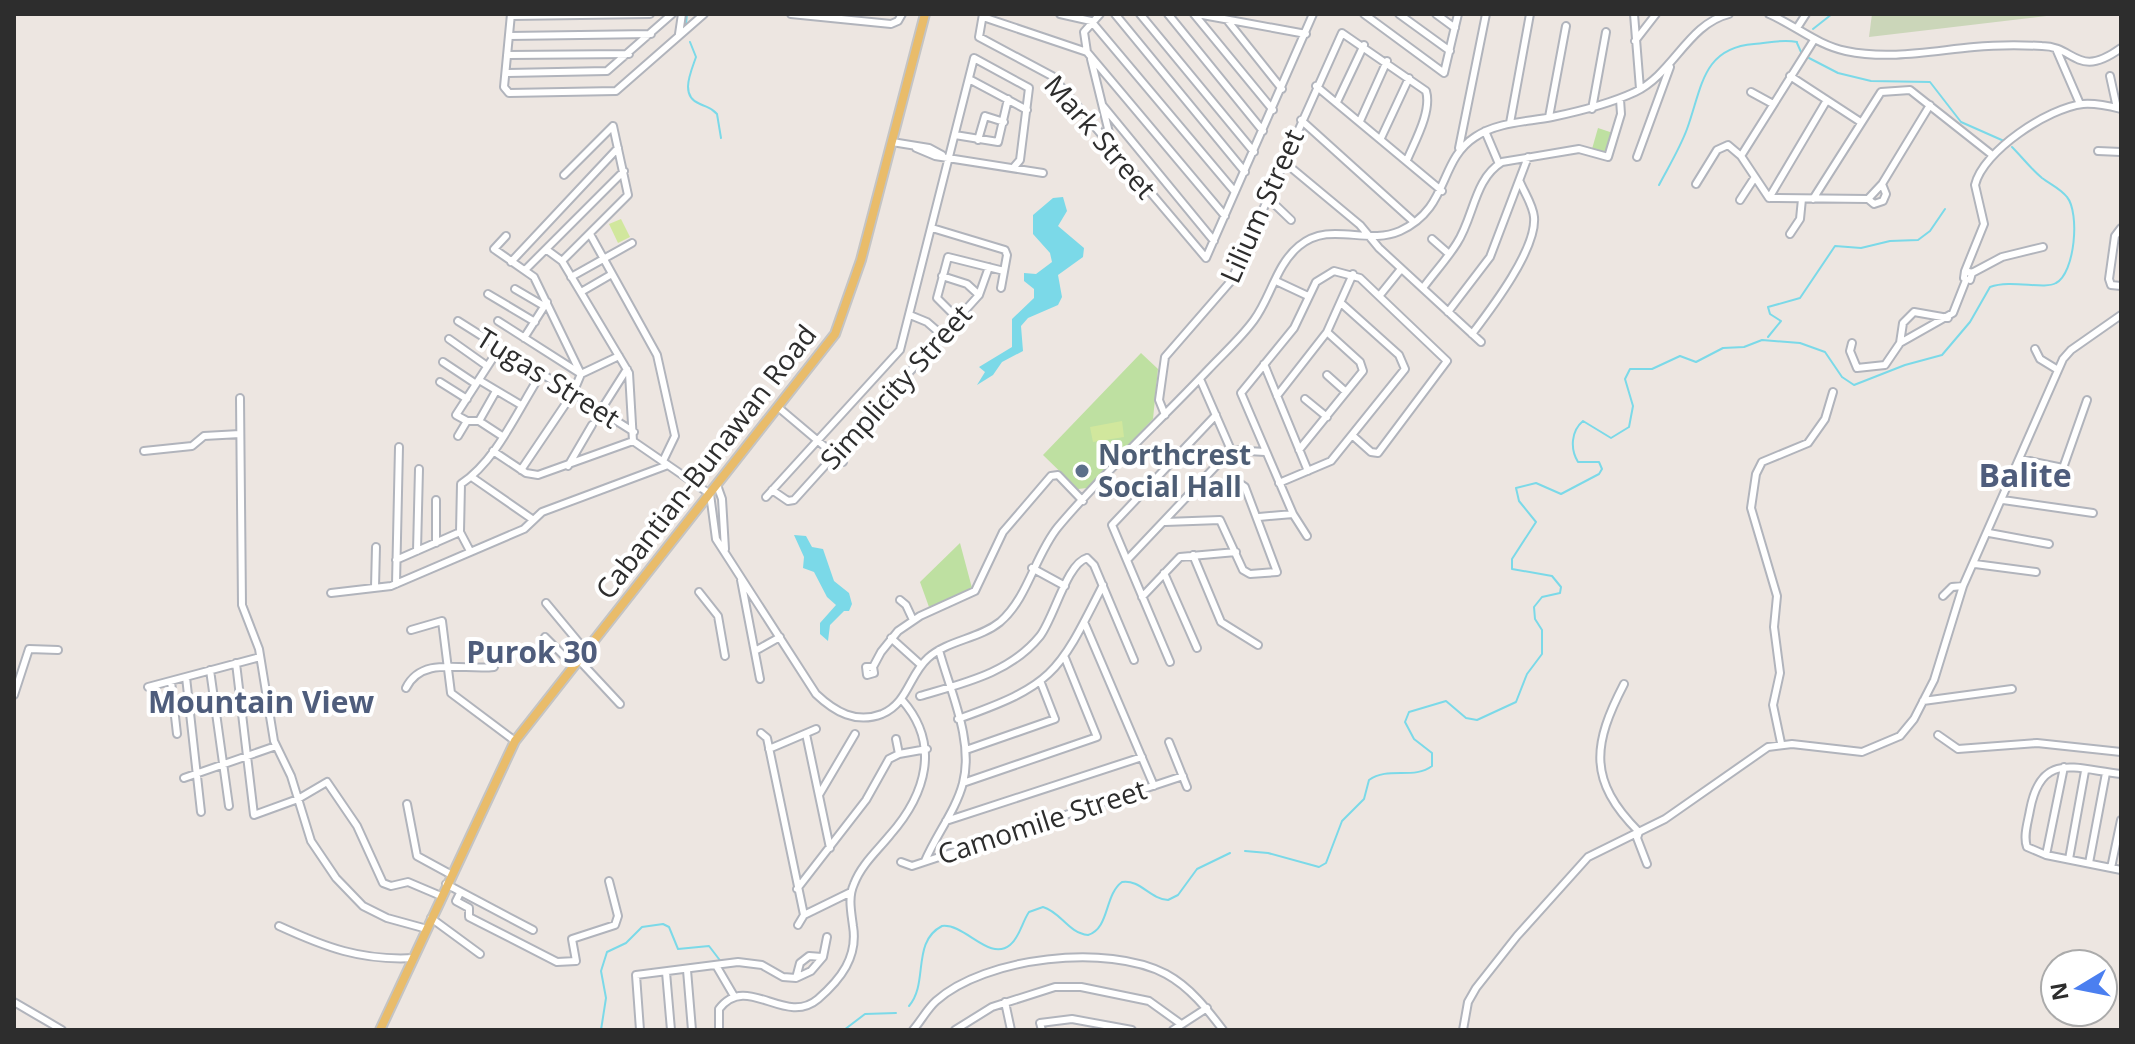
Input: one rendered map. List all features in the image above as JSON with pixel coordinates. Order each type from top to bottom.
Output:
[{"type":"main road","name":"Cabantian-Bunawan Road","points":[[380,1030],[450,874],[515,741],[779,408],[841,321],[925,14]]},
{"type":"street","points":[[650,14],[511,15],[504,89],[509,93],[614,91],[704,14]]},
{"type":"street","points":[[506,73],[603,72],[629,54],[672,14]]},
{"type":"street","points":[[679,34],[682,14]]},
{"type":"street","points":[[692,14],[693,23]]},
{"type":"street","points":[[791,14],[891,24],[898,21],[902,14]]},
{"type":"street","points":[[1060,14],[1091,21],[1235,192]]},
{"type":"street","points":[[1100,14],[1084,32],[1113,149]]},
{"type":"street","points":[[1115,14],[1245,172]]},
{"type":"street","points":[[1140,14],[1254,152]]},
{"type":"street","points":[[1168,14],[1263,131]]},
{"type":"street","points":[[1196,14],[1273,110]]},
{"type":"street","points":[[1196,14],[1306,34]]},
{"type":"street","points":[[1103,106],[1214,241],[1313,14]]},
{"type":"street","points":[[1364,14],[1444,73],[1458,14]]},
{"type":"street","points":[[1399,14],[1450,51]]},
{"type":"street","points":[[1436,14],[1455,28]]},
{"type":"street","points":[[710,494],[716,539],[816,694],[840,713],[857,718],[872,717],[902,700],[921,665],[939,650],[999,622],[1011,611],[1050,538],[1253,322],[1292,252],[1312,237],[1341,232],[1369,237],[1390,234],[1414,222],[1442,191],[1459,150],[1486,14]]},
{"type":"street","points":[[1510,123],[1530,14]]},
{"type":"street","points":[[1634,14],[1640,89]]},
{"type":"street","points":[[1635,41],[1656,14]]},
{"type":"street","points":[[1637,157],[1671,66],[1691,39],[1725,14]]},
{"type":"street","points":[[1769,14],[1814,40],[1845,51],[1894,55],[1990,46],[2043,45],[2085,62],[2108,57],[2121,48]]},
{"type":"street","points":[[1797,28],[1806,14]]},
{"type":"street","points":[[983,16],[1089,54],[1225,216]]},
{"type":"street","name":"Mark Street","points":[[983,16],[979,35],[1052,76],[1206,258],[1214,241]]},
{"type":"street","points":[[1226,19],[1282,89]]},
{"type":"street","points":[[1549,117],[1566,26]]},
{"type":"street","name":"Lilium Street","points":[[1165,415],[1159,400],[1165,357],[1226,289],[1338,36],[1344,32],[1364,45]]},
{"type":"street","points":[[1592,109],[1606,32]]},
{"type":"street","points":[[509,36],[651,34]]},
{"type":"street","points":[[1741,156],[1814,40]]},
{"type":"street","points":[[1337,102],[1364,45],[1424,89],[1428,97],[1407,160]]},
{"type":"street","points":[[2057,51],[2080,104]]},
{"type":"street","points":[[507,55],[629,54]]},
{"type":"street","points":[[766,497],[816,437],[900,350],[932,228],[946,156],[955,135],[974,58],[1028,86],[1020,160],[1014,167]]},
{"type":"street","points":[[1360,121],[1387,61]]},
{"type":"street","points":[[1459,150],[1485,131],[1510,123],[1592,109],[1620,99],[1640,89],[1671,66]]},
{"type":"street","points":[[1790,76],[1859,121]]},
{"type":"street","points":[[1969,272],[1984,224],[1975,185],[1991,154],[2051,114],[2080,104],[2119,108],[2110,76]]},
{"type":"street","points":[[1381,138],[1409,78]]},
{"type":"street","points":[[969,79],[1027,110]]},
{"type":"street","points":[[1316,86],[1442,191]]},
{"type":"street","points":[[1813,199],[1859,121],[1881,92],[1910,90],[1991,154]]},
{"type":"street","points":[[1751,92],[1773,104]]},
{"type":"street","points":[[955,135],[998,142],[1008,99]]},
{"type":"street","points":[[1423,288],[1463,233],[1488,173],[1499,164],[1579,149],[1608,157],[1620,119],[1620,99]]},
{"type":"street","points":[[1769,198],[1827,100]]},
{"type":"street","points":[[1769,198],[1868,199],[1874,204],[1883,201],[1886,194],[1882,184],[1930,105]]},
{"type":"street","points":[[978,140],[985,116],[1004,122]]},
{"type":"street","points":[[1301,120],[1414,222]]},
{"type":"street","points":[[562,261],[628,195],[610,126],[564,175]]},
{"type":"street","points":[[1485,131],[1499,164]]},
{"type":"street","points":[[892,142],[946,156],[1043,173]]},
{"type":"street","points":[[1696,184],[1719,148],[1728,145],[1741,156],[1769,198]]},
{"type":"street","points":[[511,262],[618,148]]},
{"type":"street","points":[[2098,151],[2121,152]]},
{"type":"street","points":[[1448,312],[1490,257],[1528,157]]},
{"type":"street","points":[[1283,161],[1360,225],[1401,269],[1481,342]]},
{"type":"street","points":[[525,270],[624,171]]},
{"type":"street","points":[[1740,200],[1755,177]]},
{"type":"street","points":[[1472,334],[1511,282],[1534,226],[1533,210],[1520,182]]},
{"type":"street","points":[[1268,198],[1291,220]]},
{"type":"street","points":[[1790,234],[1800,219],[1802,199]]},
{"type":"street","points":[[932,228],[1005,250],[1002,289],[986,284]]},
{"type":"street","points":[[2121,228],[2115,236],[2109,279],[2111,285],[2121,286]]},
{"type":"street","points":[[331,593],[396,584],[524,529],[542,512],[666,463],[675,436],[657,355],[590,234]]},
{"type":"street","points":[[506,236],[494,249],[534,277],[581,374]]},
{"type":"street","points":[[1432,239],[1449,254]]},
{"type":"street","points":[[571,277],[632,243]]},
{"type":"street","points":[[1900,343],[1948,318],[1959,301],[1966,280],[1963,275],[2002,257],[2043,247]]},
{"type":"street","points":[[547,250],[562,261],[627,369],[634,432]]},
{"type":"street","points":[[957,318],[938,301],[949,256],[1004,271]]},
{"type":"street","name":"Simplicity Street","points":[[772,490],[792,502],[979,295],[986,284],[989,267]]},
{"type":"street","points":[[1380,295],[1401,269]]},
{"type":"street","points":[[1307,536],[1293,514],[1241,390],[1294,328],[1308,296],[1326,273],[1342,271],[1353,274],[1380,295],[1444,354],[1446,364],[1378,453],[1371,452],[1352,435]]},
{"type":"street","points":[[581,292],[612,274]]},
{"type":"street","points":[[1277,396],[1327,332],[1353,274]]},
{"type":"street","points":[[942,276],[967,284],[979,295]]},
{"type":"street","points":[[1276,281],[1308,296]]},
{"type":"street","points":[[515,289],[546,304]]},
{"type":"street","points":[[488,294],[535,322]]},
{"type":"street","points":[[1279,483],[1331,461],[1405,366],[1399,355],[1341,303]]},
{"type":"street","points":[[524,338],[546,304]]},
{"type":"street","points":[[1852,343],[1853,363],[1861,370],[1885,365],[1900,343],[1903,323],[1914,312],[1948,318]]},
{"type":"street","points":[[910,315],[927,322],[942,335]]},
{"type":"street","points":[[1463,1030],[1468,1002],[1476,988],[1571,874],[1596,851],[1665,819],[1768,747],[1781,743],[1846,752],[1872,751],[1900,736],[1934,680],[1963,586],[1989,533],[2058,370],[2071,350],[2121,315]]},
{"type":"street","name":"Tugas Street","points":[[458,321],[634,432],[633,441],[710,494]]},
{"type":"street","points":[[498,321],[581,374]]},
{"type":"street","points":[[1299,450],[1362,373],[1362,365],[1327,332]]},
{"type":"street","points":[[449,339],[487,366]]},
{"type":"street","points":[[500,347],[456,415],[467,421],[479,421],[502,436]]},
{"type":"street","points":[[2035,349],[2040,359],[2058,370]]},
{"type":"street","points":[[521,470],[573,393],[581,374],[619,356]]},
{"type":"street","points":[[443,362],[521,405]]},
{"type":"street","points":[[1264,364],[1308,471]]},
{"type":"street","points":[[601,410],[627,369]]},
{"type":"street","points":[[470,551],[460,532],[461,484],[473,478],[493,451],[541,374]]},
{"type":"street","points":[[1327,375],[1346,392]]},
{"type":"street","points":[[1200,379],[1231,450]]},
{"type":"street","points":[[440,382],[467,399]]},
{"type":"street","points":[[479,421],[496,391]]},
{"type":"street","points":[[1781,743],[1773,705],[1780,673],[1774,627],[1777,596],[1752,515],[1752,499],[1762,462],[1808,443],[1825,419],[1833,392]]},
{"type":"street","points":[[240,398],[242,605],[260,657],[276,746],[317,852],[354,899],[387,918],[427,929]]},
{"type":"street","points":[[1305,399],[1327,417]]},
{"type":"street","points":[[2020,459],[2063,468],[2087,400]]},
{"type":"street","points":[[779,408],[843,462]]},
{"type":"street","points":[[1170,662],[1112,525],[1216,415]]},
{"type":"street","points":[[458,436],[467,421]]},
{"type":"street","points":[[568,466],[592,425]]},
{"type":"street","points":[[144,451],[192,446],[204,436],[240,434]]},
{"type":"street","points":[[493,451],[521,470],[538,475],[633,441]]},
{"type":"street","points":[[396,584],[399,447]]},
{"type":"street","points":[[1231,450],[1265,452]]},
{"type":"street","points":[[1127,560],[1231,450]]},
{"type":"street","points":[[417,551],[419,469]]},
{"type":"street","points":[[873,667],[891,638],[913,620],[975,591],[1003,532],[1051,476],[1058,475],[1083,501]]},
{"type":"street","points":[[473,478],[532,519]]},
{"type":"street","points":[[1165,522],[1220,520],[1246,573],[1277,572],[1259,517],[1242,484],[1199,487]]},
{"type":"street","points":[[717,485],[722,494],[726,553]]},
{"type":"street","points":[[436,500],[436,543]]},
{"type":"street","points":[[2003,500],[2093,513]]},
{"type":"street","points":[[713,514],[722,515]]},
{"type":"street","points":[[1259,517],[1293,514]]},
{"type":"street","points":[[396,560],[460,532]]},
{"type":"street","points":[[1989,533],[2049,544]]},
{"type":"street","points":[[375,587],[376,547]]},
{"type":"street","points":[[1142,597],[1180,557],[1236,552]]},
{"type":"street","points":[[920,696],[992,673],[1018,657],[1042,633],[1079,561],[1088,555],[1134,660]]},
{"type":"street","points":[[1193,555],[1221,622],[1258,645]]},
{"type":"street","points":[[1975,564],[2036,572]]},
{"type":"street","points":[[1032,568],[1065,586]]},
{"type":"street","points":[[1164,573],[1197,648]]},
{"type":"street","points":[[740,575],[760,679]]},
{"type":"street","points":[[958,719],[1009,701],[1041,683],[1065,658],[1103,585]]},
{"type":"street","points":[[1943,596],[1952,587],[1963,586]]},
{"type":"street","points":[[699,592],[718,616],[725,656]]},
{"type":"street","points":[[900,600],[913,620]]},
{"type":"street","points":[[546,603],[585,650]]},
{"type":"street","points":[[411,630],[442,621],[449,686],[456,699],[515,741]]},
{"type":"street","points":[[1084,622],[1154,786]]},
{"type":"street","points":[[545,637],[620,704]]},
{"type":"street","points":[[755,651],[780,637]]},
{"type":"street","points":[[891,638],[921,665]]},
{"type":"street","points":[[14,695],[29,649],[58,650]]},
{"type":"street","points":[[925,861],[963,783],[966,750],[939,650]]},
{"type":"street","points":[[148,687],[260,657]]},
{"type":"street","points":[[963,783],[1101,738],[1065,658]]},
{"type":"street","points":[[236,663],[254,815],[298,799],[327,782],[357,826],[383,883],[391,886],[408,882],[441,896]]},
{"type":"street","points":[[406,688],[416,673],[447,666],[494,667]]},
{"type":"street","points":[[210,670],[229,806]]},
{"type":"street","points":[[186,677],[201,812]]},
{"type":"street","points":[[171,681],[177,734]]},
{"type":"street","points":[[966,750],[1058,721],[1041,683]]},
{"type":"street","points":[[1624,684],[1599,741],[1599,766],[1623,814],[1639,832]]},
{"type":"street","points":[[1923,701],[2012,689]]},
{"type":"street","points":[[719,1030],[719,1009],[734,996],[748,995],[791,1009],[811,1005],[851,959],[854,941],[851,892],[865,863],[909,808],[924,778],[927,749],[915,716],[902,700]]},
{"type":"street","points":[[769,749],[816,729]]},
{"type":"street","points":[[761,733],[766,736],[804,915]]},
{"type":"street","points":[[806,734],[830,848]]},
{"type":"street","points":[[819,795],[855,734]]},
{"type":"street","points":[[1938,735],[1958,749],[2037,743],[2121,752]]},
{"type":"street","points":[[896,739],[899,754]]},
{"type":"street","points":[[1169,742],[1187,787]]},
{"type":"street","points":[[184,778],[276,746]]},
{"type":"street","points":[[797,889],[866,800],[889,759],[927,749]]},
{"type":"street","points":[[946,821],[1142,757]]},
{"type":"street","points":[[2046,855],[2064,767]]},
{"type":"street","points":[[2121,774],[2064,767],[2046,772],[2033,794],[2025,844],[2046,855],[2121,870]]},
{"type":"street","points":[[2069,859],[2085,771]]},
{"type":"street","points":[[2089,863],[2106,773]]},
{"type":"street","name":"Camomile Street","points":[[901,862],[909,866],[1183,776]]},
{"type":"street","points":[[407,804],[417,856],[450,874]]},
{"type":"street","points":[[2111,868],[2121,820]]},
{"type":"street","points":[[1639,832],[1637,838],[1647,864]]},
{"type":"street","points":[[460,893],[456,901],[469,908],[469,917],[557,962],[576,961],[572,939],[615,925],[618,916],[609,881]]},
{"type":"street","points":[[446,884],[533,930]]},
{"type":"street","points":[[798,925],[804,915],[851,892]]},
{"type":"street","points":[[431,918],[480,954]]},
{"type":"street","points":[[279,926],[331,950],[393,959],[414,958]]},
{"type":"street","points":[[640,1030],[636,975],[750,963],[783,977],[796,978],[811,971],[823,957],[827,937]]},
{"type":"street","points":[[796,978],[800,963],[809,956],[823,957]]},
{"type":"street","points":[[913,1030],[935,1001],[961,985],[1021,961],[1119,961],[1164,972],[1207,1008],[1223,1030]]},
{"type":"street","points":[[717,967],[734,996]]},
{"type":"street","points":[[687,970],[692,1030]]},
{"type":"street","points":[[666,972],[671,1030]]},
{"type":"street","points":[[955,1030],[1005,1002],[1055,987],[1081,987],[1149,1001],[1181,1024]]},
{"type":"street","points":[[14,1002],[62,1030]]},
{"type":"street","points":[[1005,1002],[1011,1030]]},
{"type":"street","points":[[1173,1030],[1207,1008]]},
{"type":"street","points":[[1042,1030],[1040,1023],[1072,1019],[1132,1030]]},
{"type":"green space","points":[[1872,14],[2063,14],[1869,37]]},
{"type":"green space","points":[[1598,128],[1613,133],[1607,153],[1592,149]]},
{"type":"green space","points":[[621,219],[630,237],[618,243],[609,224]]},
{"type":"green space","points":[[1141,353],[1158,369],[1153,419],[1087,488],[1078,489],[1043,455]]},
{"type":"green space","points":[[1122,421],[1124,437],[1093,442],[1090,427]]},
{"type":"green space","points":[[960,543],[972,588],[929,607],[920,582]]},
{"type":"water","points":[[1063,197],[1067,211],[1058,226],[1084,248],[1083,257],[1058,275],[1062,297],[1058,305],[1028,318],[1021,326],[1023,351],[1002,362],[993,375],[977,385],[985,372],[979,367],[1012,347],[1012,319],[1034,298],[1034,289],[1024,281],[1024,273],[1036,274],[1052,262],[1050,253],[1033,234],[1033,215],[1053,198]]},
{"type":"water","points":[[794,535],[806,536],[812,547],[823,549],[834,581],[849,593],[852,604],[849,611],[844,611],[830,625],[828,641],[820,634],[820,623],[836,605],[827,597],[814,572],[803,568],[804,557]]},
{"type":"waterway","points":[[686,24],[687,14]]},
{"type":"waterway","points":[[1813,29],[1832,14]]},
{"type":"waterway","points":[[1659,185],[1681,143],[1701,85],[1714,62],[1737,47],[1780,41],[1797,42]]},
{"type":"waterway","points":[[690,42],[696,57],[688,90],[694,100],[717,114],[721,138]]},
{"type":"waterway","points":[[1797,43],[1801,52]]},
{"type":"waterway","points":[[1809,58],[1838,73],[1871,81],[1930,82],[1961,122],[2004,141]]},
{"type":"waterway","points":[[1245,851],[1268,853],[1319,867],[1326,863],[1342,821],[1364,799],[1369,780],[1384,774],[1417,772],[1432,766],[1432,753],[1414,739],[1405,722],[1409,712],[1446,701],[1466,718],[1477,720],[1516,702],[1527,674],[1542,654],[1542,630],[1535,619],[1534,607],[1542,597],[1560,593],[1561,587],[1552,576],[1512,569],[1512,559],[1536,522],[1519,501],[1516,488],[1536,483],[1561,494],[1599,474],[1602,469],[1599,462],[1578,462],[1573,446],[1574,435],[1583,421],[1611,438],[1629,427],[1633,406],[1625,379],[1630,369],[1652,369],[1680,356],[1696,362],[1723,348],[1744,347],[1762,340],[1800,343],[1825,352],[1842,377],[1854,385],[1905,365],[1942,355],[1970,322],[1990,287],[2056,283],[2068,268],[2074,242],[2071,205],[2065,194],[2038,174],[2012,147]]},
{"type":"waterway","points":[[1768,337],[1781,321],[1770,314],[1768,307],[1800,298],[1835,246],[1861,248],[1890,241],[1918,240],[1930,231],[1945,209]]},
{"type":"waterway","points":[[909,1006],[915,997],[927,942],[942,926],[959,930],[985,946],[1002,949],[1016,938],[1029,912],[1043,907],[1075,930],[1088,935],[1100,926],[1112,895],[1122,882],[1134,883],[1168,900],[1178,895],[1197,869],[1230,853]]},
{"type":"waterway","points":[[601,1030],[606,998],[601,971],[607,952],[626,943],[642,927],[663,924],[669,927],[678,949],[709,946],[722,963]]},
{"type":"waterway","points":[[844,1030],[865,1014],[896,1013]]},
{"type":"place","name":"Northcrest Social Hall","points":[[1082,471]]},
{"type":"district","name":"Balite","points":[[2025,476]]},
{"type":"district","name":"Purok 30","points":[[532,653]]},
{"type":"district","name":"Mountain View","points":[[261,703]]}]
